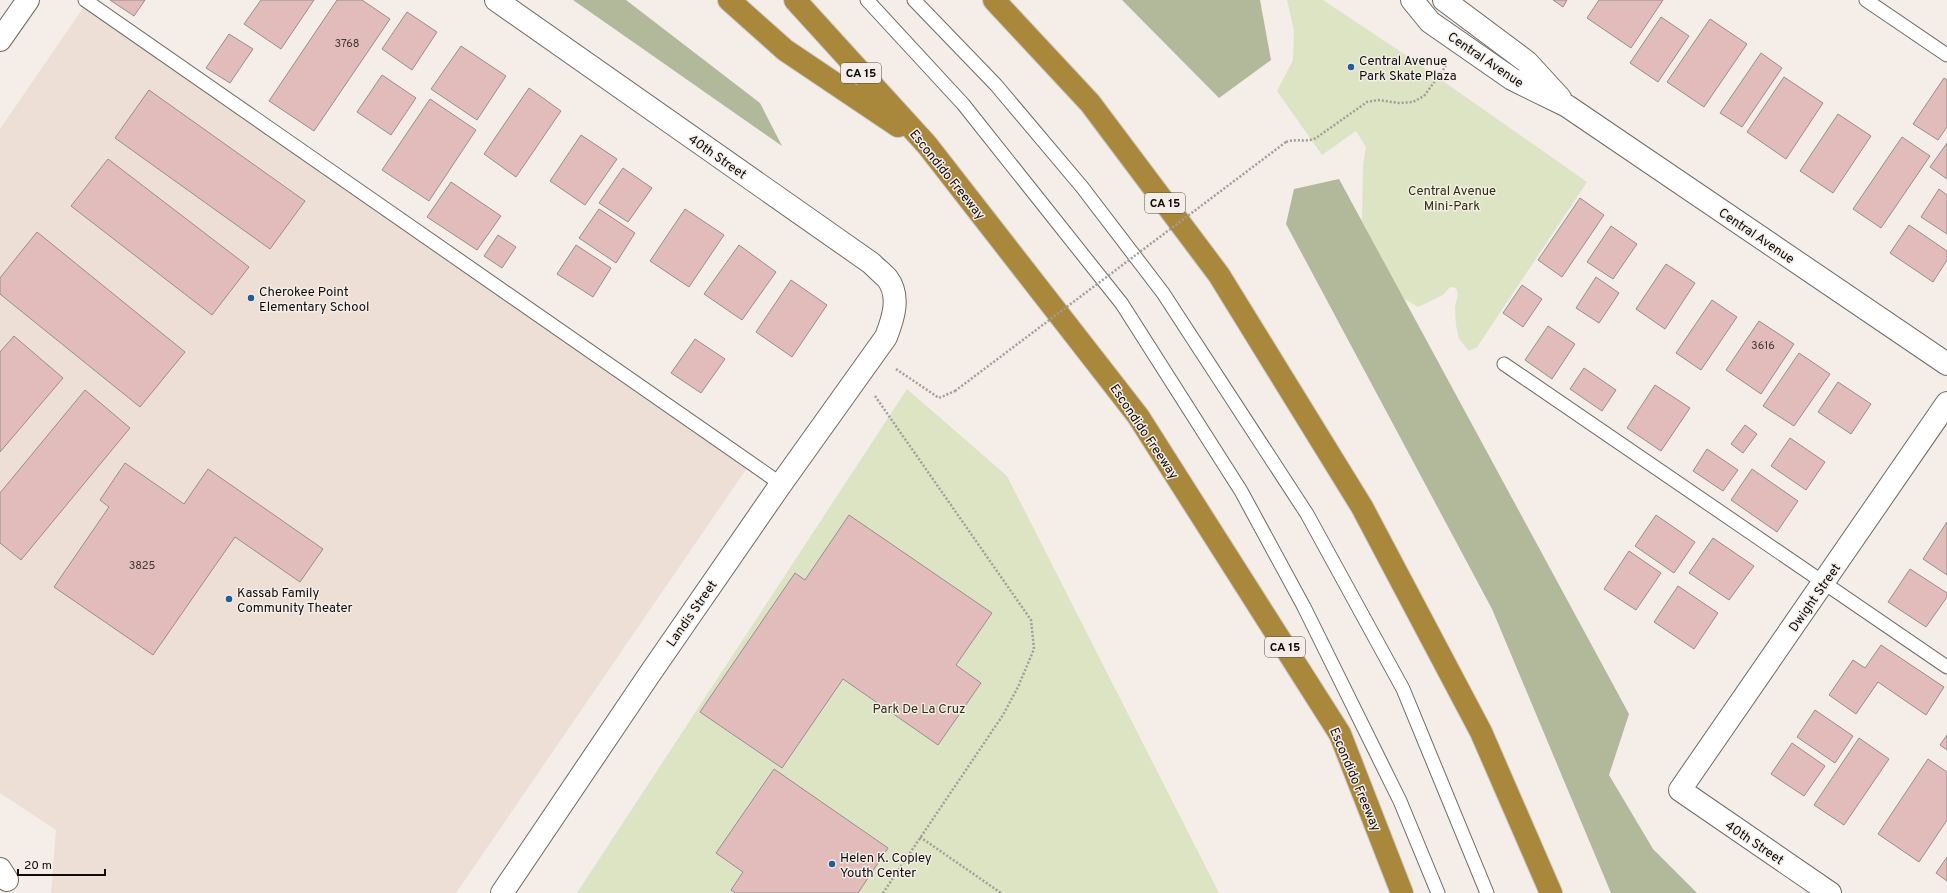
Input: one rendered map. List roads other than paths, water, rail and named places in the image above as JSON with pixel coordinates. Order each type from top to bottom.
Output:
[{"type":"highway","points":[[729,0],[785,50],[926,145]]},
{"type":"highway","name":"Escondido Freeway","points":[[794,0],[926,145],[1138,416],[1340,734],[1402,893]]},
{"type":"highway","name":"CA 15","points":[[994,0],[1090,103],[1218,275],[1362,507],[1481,732],[1551,893]]},
{"type":"street","points":[[0,40],[28,0]]},
{"type":"street","name":"40th Street","points":[[496,0],[871,263],[888,279],[895,298],[894,319],[880,346]]},
{"type":"street","name":"Central Avenue","points":[[1412,0],[1430,22],[1512,79],[1568,106],[1947,364]]},
{"type":"street","name":"Central Avenue","points":[[1444,0],[1527,62],[1568,106]]},
{"type":"street","name":"Landis Street","points":[[502,893],[649,675],[781,484],[880,346]]},
{"type":"street","name":"Dwight Street","points":[[1680,790],[1947,403]]},
{"type":"street","name":"40th Street","points":[[1680,790],[1830,893]]},
{"type":"lane","points":[[85,0],[781,484]]},
{"type":"lane","points":[[867,0],[963,104],[1122,304],[1241,491],[1304,607],[1400,801],[1438,893]]},
{"type":"lane","points":[[914,0],[996,85],[1082,187],[1149,274],[1163,293],[1307,514],[1403,689],[1487,893]]},
{"type":"lane","points":[[1866,0],[1947,55]]},
{"type":"lane","points":[[1504,364],[1947,668]]},
{"type":"place","name":"Central Avenue Park Skate Plaza","points":[[1351,67]]},
{"type":"place","name":"Cherokee Point Elementary School","points":[[251,298]]},
{"type":"place","name":"Kassab Family Community Theater","points":[[229,599]]},
{"type":"place","name":"Helen K. Copley Youth Center","points":[[832,864]]},
{"type":"park label","name":"Central Avenue Mini-Park","points":[[1452,198]]},
{"type":"park label","name":"Park De La Cruz","points":[[919,708]]}]
